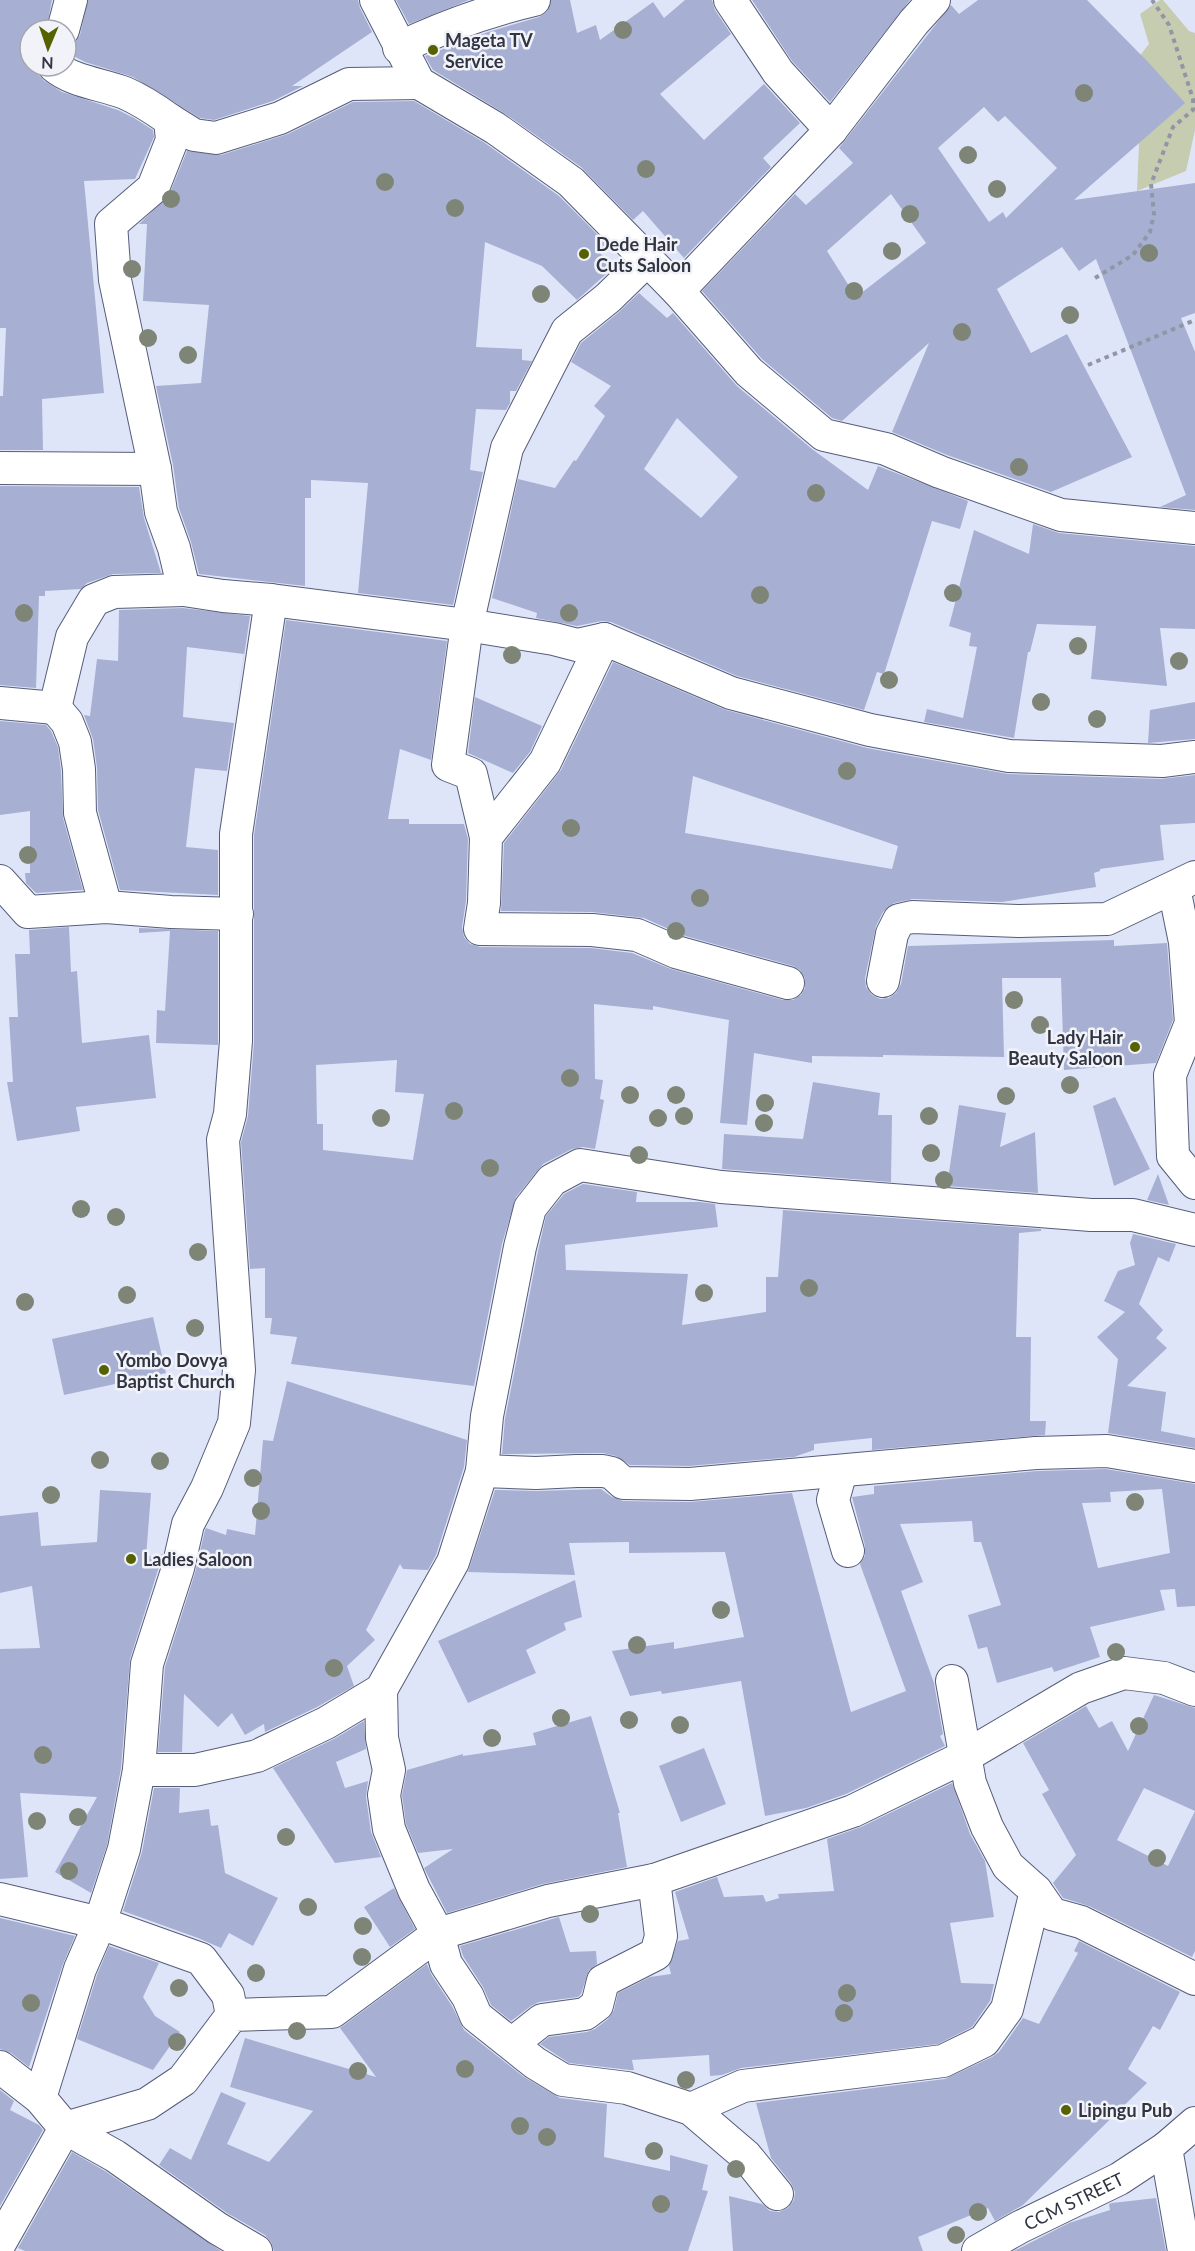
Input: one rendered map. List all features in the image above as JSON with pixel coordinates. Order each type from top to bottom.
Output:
[{"type":"street","points":[[66,18],[71,0]]},
{"type":"street","points":[[376,0],[419,83],[495,128],[571,182],[618,228],[646,261],[678,291],[749,372],[824,435],[886,449],[940,472],[1061,515],[1195,528]]},
{"type":"street","points":[[399,48],[457,22],[494,9],[534,0]]},
{"type":"street","points":[[730,0],[778,72],[831,130]]},
{"type":"street","points":[[678,291],[831,130],[914,22],[934,0]]},
{"type":"street","points":[[76,78],[126,94],[194,135],[216,138],[279,118],[349,84],[419,83]]},
{"type":"street","points":[[170,120],[172,140],[153,188],[111,224],[115,280],[161,512],[174,548],[184,590]]},
{"type":"street","points":[[646,261],[608,298],[567,331],[507,448],[467,625],[448,765],[471,774],[486,837],[484,903],[480,929],[592,930],[637,935],[676,952],[788,983]]},
{"type":"street","points":[[0,468],[154,469]]},
{"type":"street","points":[[55,708],[72,637],[94,600],[114,592],[143,589],[184,590],[467,625],[578,645],[604,639],[730,693],[870,730],[1009,756],[1162,761],[1195,757]]},
{"type":"street","points":[[40,2098],[80,1970],[100,1923],[124,1849],[139,1770],[147,1664],[178,1568],[188,1524],[207,1488],[234,1424],[239,1370],[223,1140],[230,1114],[236,1041],[236,834],[271,600]]},
{"type":"street","points":[[486,837],[545,762],[604,639]]},
{"type":"street","points":[[0,703],[55,708],[67,722],[75,742],[79,769],[80,813],[106,907]]},
{"type":"street","points":[[0,881],[28,912],[106,907],[237,914]]},
{"type":"street","points":[[883,981],[892,934],[899,920],[912,916],[1019,921],[1107,919],[1184,883],[1185,942],[1191,1023],[1170,1075],[1173,1156],[1195,1183]]},
{"type":"street","points":[[139,1770],[195,1770],[257,1756],[326,1723],[381,1690],[453,1562],[482,1471],[487,1416],[520,1247],[530,1208],[552,1180],[580,1164],[721,1187],[1091,1215],[1133,1215],[1195,1230]]},
{"type":"street","points":[[482,1471],[603,1472],[612,1473],[623,1483],[690,1484],[1036,1453],[1107,1450],[1195,1466]]},
{"type":"street","points":[[841,1471],[834,1500],[848,1551]]},
{"type":"street","points":[[232,2015],[332,2012],[438,1934],[548,1901],[654,1880],[853,1810],[964,1757],[1081,1688],[1124,1673],[1164,1678],[1195,1690]]},
{"type":"street","points":[[952,1680],[970,1783],[987,1827],[1008,1866],[1036,1891],[1052,1914],[1081,1922],[1195,1979]]},
{"type":"street","points":[[381,1690],[382,1738],[389,1770],[384,1795],[389,1829],[414,1890],[438,1934],[446,1964],[468,1997],[476,2016],[563,2080],[627,2088],[691,2109],[746,2156],[777,2194]]},
{"type":"street","points":[[513,2043],[542,2020],[585,2014],[597,2005],[603,1982],[656,1954],[661,1936],[654,1880]]},
{"type":"street","points":[[691,2109],[743,2086],[943,2061],[984,2041],[1007,2009],[1036,1891]]},
{"type":"street","points":[[0,1899],[100,1923],[201,1959],[228,1995],[232,2015],[183,2080],[147,2104],[65,2128],[0,2243]]},
{"type":"street","points":[[0,2067],[40,2098],[65,2128],[115,2156],[217,2228],[256,2251]]},
{"type":"street","name":"CCM STREET","points":[[978,2251],[1020,2239],[1166,2148],[1195,2123]]},
{"type":"street","points":[[1166,2148],[1184,2251]]},
{"type":"path","points":[[1095,278],[1133,255],[1150,232],[1155,214],[1151,184],[1173,127],[1193,110],[1193,99],[1169,25],[1152,0]]},
{"type":"path","points":[[1088,365],[1195,320]]},
{"type":"green space","points":[[1163,0],[1189,31],[1195,33],[1195,130],[1186,171],[1137,191],[1139,143],[1106,99],[1149,44],[1140,14]]},
{"type":"building","points":[[0,0],[52,0],[48,18],[18,18],[18,78],[41,78],[62,92],[118,110],[153,130],[154,137],[135,179],[84,181],[104,393],[42,399],[43,450],[0,450],[0,396],[3,396],[6,328],[0,328]]},
{"type":"building","points":[[88,0],[358,0],[372,32],[292,86],[303,86],[273,101],[214,120],[200,118],[133,77],[78,58],[80,35]]},
{"type":"building","points":[[396,0],[469,0],[409,24]]},
{"type":"building","points":[[551,0],[570,0],[577,33],[596,25],[600,40],[653,2],[664,18],[685,0],[712,0],[715,10],[731,34],[660,94],[704,140],[764,84],[800,123],[763,158],[771,167],[684,258],[643,211],[633,220],[581,167],[504,113],[433,70],[425,56],[488,32],[539,17],[547,12]]},
{"type":"building","points":[[752,0],[910,0],[830,102],[792,61]]},
{"type":"building","points":[[978,0],[1087,0],[1185,103],[1074,200],[1195,183],[1195,313],[1181,318],[1195,352],[1195,510],[1160,507],[1186,495],[1096,259],[1079,271],[1062,247],[997,289],[1031,353],[1067,334],[1132,457],[1051,492],[947,455],[892,432],[929,343],[842,421],[832,418],[762,359],[702,291],[795,194],[806,205],[853,163],[839,148],[951,5],[959,14]],"holes":[[[984,107],[998,122],[1005,116],[1057,168],[1006,218],[1003,212],[989,222],[938,148]],[[891,194],[926,243],[856,297],[827,251]]]},
{"type":"building","points":[[414,101],[485,143],[559,196],[607,244],[599,252],[614,267],[577,300],[542,266],[485,242],[476,347],[522,349],[522,360],[532,361],[516,391],[510,391],[510,403],[506,410],[476,409],[470,470],[483,472],[453,605],[358,593],[368,483],[311,480],[311,498],[305,498],[305,586],[199,574],[179,508],[173,465],[156,386],[201,383],[209,305],[143,301],[147,224],[139,224],[169,195],[187,151],[221,155],[288,134],[353,102]]},
{"type":"building","points":[[639,293],[667,318],[673,313],[737,386],[812,449],[868,490],[878,466],[968,501],[960,529],[932,521],[884,674],[877,672],[864,710],[737,676],[611,622],[602,621],[577,626],[536,618],[537,613],[492,598],[518,479],[555,488],[574,460],[576,461],[605,416],[594,406],[611,386],[571,362],[581,343]],"holes":[[[677,418],[738,477],[701,518],[644,469]]]},
{"type":"building","points":[[0,486],[139,487],[144,518],[161,573],[113,574],[87,583],[81,589],[45,591],[45,596],[39,596],[36,688],[0,685]]},
{"type":"building","points":[[1033,524],[1059,533],[1195,546],[1195,629],[1160,628],[1167,686],[1091,679],[1096,626],[1037,624],[1030,652],[1028,652],[1014,738],[924,722],[927,709],[963,718],[977,647],[969,646],[971,633],[949,626],[974,530],[1029,554]]},
{"type":"building","points":[[183,608],[250,616],[235,716],[244,654],[187,647],[183,717],[234,723],[227,771],[195,768],[186,847],[218,850],[218,895],[120,890],[98,810],[97,768],[93,739],[84,715],[90,716],[97,659],[118,661],[119,610]]},
{"type":"building","points":[[286,620],[447,641],[431,760],[400,749],[388,819],[409,819],[409,824],[464,824],[468,839],[466,901],[462,927],[464,937],[470,944],[480,947],[591,948],[632,953],[671,969],[783,1000],[793,1000],[801,995],[805,988],[805,978],[800,970],[793,966],[682,935],[644,918],[592,912],[501,911],[504,843],[561,770],[613,662],[726,710],[867,748],[1008,774],[1161,779],[1195,775],[1195,823],[1160,825],[1164,860],[1100,869],[1094,873],[1096,887],[1002,902],[913,899],[894,903],[883,912],[876,926],[865,978],[866,987],[872,995],[880,999],[889,998],[896,993],[901,984],[908,946],[1114,940],[1114,946],[1167,943],[1173,1020],[1156,1063],[1064,1070],[1061,978],[1002,978],[1004,1057],[812,1056],[812,1063],[754,1053],[747,1125],[720,1123],[729,1020],[653,1006],[653,1010],[594,1004],[595,1079],[603,1080],[600,1099],[604,1100],[595,1149],[583,1147],[572,1149],[543,1164],[516,1197],[502,1244],[474,1386],[291,1364],[297,1337],[270,1334],[272,1318],[265,1318],[265,1268],[250,1269],[241,1142],[248,1116],[254,1042],[254,835]],"holes":[[[693,776],[898,846],[892,869],[685,833]],[[397,1060],[395,1092],[424,1094],[413,1160],[323,1150],[323,1124],[317,1124],[316,1065]]]},
{"type":"building","points":[[475,697],[542,726],[530,752],[513,773],[468,753]]},
{"type":"building","points":[[1195,702],[1195,739],[1148,743],[1150,710]]},
{"type":"building","points":[[0,721],[46,725],[51,731],[58,747],[63,818],[83,890],[36,893],[26,883],[25,873],[30,873],[30,811],[0,815]]},
{"type":"building","points":[[69,927],[71,972],[77,971],[82,1043],[149,1035],[156,1098],[76,1107],[80,1131],[17,1141],[7,1082],[13,1082],[9,1017],[18,1017],[15,954],[30,954],[29,930]]},
{"type":"building","points":[[139,928],[218,931],[218,1045],[156,1043],[157,1010],[165,1011],[170,931],[139,933]]},
{"type":"building","points":[[813,1082],[880,1093],[878,1115],[892,1115],[891,1182],[722,1169],[724,1134],[803,1139]]},
{"type":"building","points":[[1115,1097],[1150,1169],[1114,1186],[1093,1106]]},
{"type":"building","points":[[959,1105],[1006,1113],[1000,1147],[1035,1132],[1038,1193],[947,1186]]},
{"type":"building","points":[[1158,1174],[1169,1205],[1147,1200]]},
{"type":"building","points":[[583,1184],[637,1192],[636,1202],[715,1204],[718,1227],[565,1245],[566,1270],[688,1274],[682,1325],[766,1312],[766,1277],[778,1277],[783,1210],[1041,1229],[1041,1231],[1019,1233],[1016,1337],[1031,1337],[1030,1421],[1046,1421],[1045,1435],[872,1450],[872,1438],[814,1444],[814,1450],[794,1457],[689,1466],[630,1465],[616,1456],[603,1453],[502,1454],[505,1419],[546,1216],[564,1194]]},
{"type":"building","points":[[1133,1234],[1176,1244],[1169,1262],[1158,1257],[1139,1304],[1163,1330],[1156,1338],[1167,1348],[1127,1386],[1166,1392],[1161,1431],[1195,1438],[1195,1448],[1108,1433],[1118,1359],[1097,1337],[1125,1312],[1104,1301],[1118,1271],[1135,1265],[1130,1243]]},
{"type":"building","points":[[153,1317],[166,1373],[64,1395],[52,1339]]},
{"type":"building","points":[[287,1381],[467,1440],[464,1467],[436,1555],[428,1570],[403,1569],[400,1564],[366,1630],[375,1640],[347,1666],[354,1686],[265,1732],[264,1724],[245,1735],[232,1713],[218,1727],[184,1694],[182,1752],[158,1752],[165,1667],[195,1573],[205,1530],[206,1528],[226,1535],[227,1529],[255,1535],[263,1440],[273,1441]]},
{"type":"building","points":[[1106,1469],[1195,1484],[1195,1606],[1177,1607],[1175,1589],[1160,1590],[1165,1610],[1090,1627],[1100,1657],[1054,1672],[1052,1667],[997,1683],[987,1647],[978,1649],[968,1615],[1001,1605],[981,1542],[974,1542],[972,1521],[900,1524],[923,1582],[901,1591],[934,1683],[943,1734],[940,1736],[945,1746],[846,1794],[806,1808],[765,1816],[741,1681],[662,1694],[661,1691],[630,1696],[612,1651],[674,1642],[674,1649],[744,1637],[725,1552],[629,1553],[629,1542],[569,1543],[575,1575],[468,1572],[495,1490],[601,1489],[623,1501],[690,1502],[792,1493],[851,1712],[906,1691],[860,1564],[865,1556],[865,1546],[852,1497],[874,1494],[874,1486],[1037,1471]],"holes":[[[1162,1489],[1170,1553],[1098,1568],[1082,1503],[1111,1502],[1110,1492]]]},
{"type":"building","points":[[100,1490],[151,1493],[146,1557],[163,1554],[130,1659],[121,1768],[107,1845],[91,1893],[55,1872],[97,1797],[20,1793],[28,1877],[0,1879],[0,1649],[40,1648],[32,1586],[0,1593],[0,1516],[38,1512],[41,1546],[97,1542]]},
{"type":"building","points":[[575,1580],[582,1617],[564,1623],[566,1630],[526,1650],[536,1673],[468,1703],[438,1641]]},
{"type":"building","points":[[1154,1695],[1195,1708],[1195,1811],[1195,1951],[1192,1957],[1089,1906],[1063,1898],[1053,1883],[1076,1855],[1042,1794],[1049,1790],[1023,1743],[1086,1706],[1099,1728],[1112,1721],[1128,1751]],"holes":[[[1144,1788],[1195,1811],[1168,1866],[1117,1840]]]},
{"type":"building","points":[[591,1716],[620,1813],[618,1813],[627,1867],[543,1884],[447,1913],[424,1868],[453,1849],[418,1853],[406,1824],[402,1795],[407,1770],[463,1754],[463,1756],[536,1745],[533,1733]]},
{"type":"building","points":[[364,1721],[366,1749],[336,1762],[345,1788],[368,1781],[366,1797],[371,1832],[381,1857],[335,1863],[273,1768],[334,1739]]},
{"type":"building","points":[[704,1748],[726,1804],[681,1822],[659,1766]]},
{"type":"building","points":[[952,1783],[970,1834],[985,1861],[994,1917],[950,1923],[961,1983],[994,1984],[990,2001],[972,2027],[938,2044],[741,2068],[722,2075],[710,2076],[709,2055],[632,2060],[634,2070],[630,2070],[569,2063],[540,2044],[549,2037],[595,2029],[608,2019],[614,2010],[618,1993],[650,1977],[671,1974],[669,1966],[678,1941],[689,1939],[675,1892],[717,1877],[724,1897],[763,1895],[766,1902],[779,1898],[778,1894],[834,1891],[827,1839],[861,1827]]},
{"type":"building","points":[[154,1788],[180,1788],[179,1813],[209,1809],[211,1826],[218,1825],[225,1873],[278,1898],[253,1946],[229,1933],[221,1948],[123,1911],[142,1852]]},
{"type":"building","points":[[394,1888],[415,1929],[390,1947],[364,1907]]},
{"type":"building","points":[[559,1917],[570,1952],[596,1951],[597,1964],[589,1970],[578,1997],[539,2002],[511,2021],[491,2005],[483,1987],[463,1956],[460,1946]]},
{"type":"building","points":[[0,1918],[75,1936],[63,1964],[29,2067],[11,2053],[0,2049]]},
{"type":"building","points":[[1079,1941],[1180,1992],[1160,2030],[1153,2026],[1128,2069],[1147,2083],[1023,2205],[995,2221],[988,2208],[918,2237],[923,2251],[733,2251],[729,2196],[762,2204],[770,2211],[779,2212],[788,2208],[794,2200],[795,2192],[791,2183],[771,2158],[756,2103],[945,2079],[992,2057],[999,2052],[1023,2018],[1039,2024],[1078,1953],[1074,1951]]},
{"type":"building","points":[[109,1946],[159,1963],[143,1997],[155,2016],[180,2032],[153,2070],[77,2039],[97,1975]]},
{"type":"building","points":[[427,1964],[464,2030],[524,2077],[560,2098],[607,2104],[604,2157],[670,2171],[670,2155],[708,2165],[702,2190],[708,2191],[688,2251],[274,2251],[265,2235],[227,2213],[159,2165],[170,2148],[191,2160],[221,2092],[246,2103],[227,2144],[269,2162],[313,2111],[230,2087],[245,2038],[376,2077],[340,2028]]},
{"type":"building","points":[[0,2090],[14,2101],[10,2110],[39,2125],[43,2130],[0,2206]]},
{"type":"building","points":[[72,2152],[105,2171],[221,2251],[25,2251],[18,2248]]},
{"type":"building","points":[[1156,2198],[1166,2251],[1014,2251],[1069,2223],[1110,2210],[1109,2204]]},
{"type":"place","name":"Mageta TV Service","points":[[433,50]]},
{"type":"place","name":"Dede Hair Cuts Saloon","points":[[584,254]]},
{"type":"place","name":"Lady Hair Beauty Saloon","points":[[1135,1047]]},
{"type":"place","name":"Yombo Dovya Baptist Church","points":[[104,1370]]},
{"type":"place","name":"Ladies Saloon","points":[[131,1559]]},
{"type":"place","name":"Lipingu Pub","points":[[1066,2110]]}]
